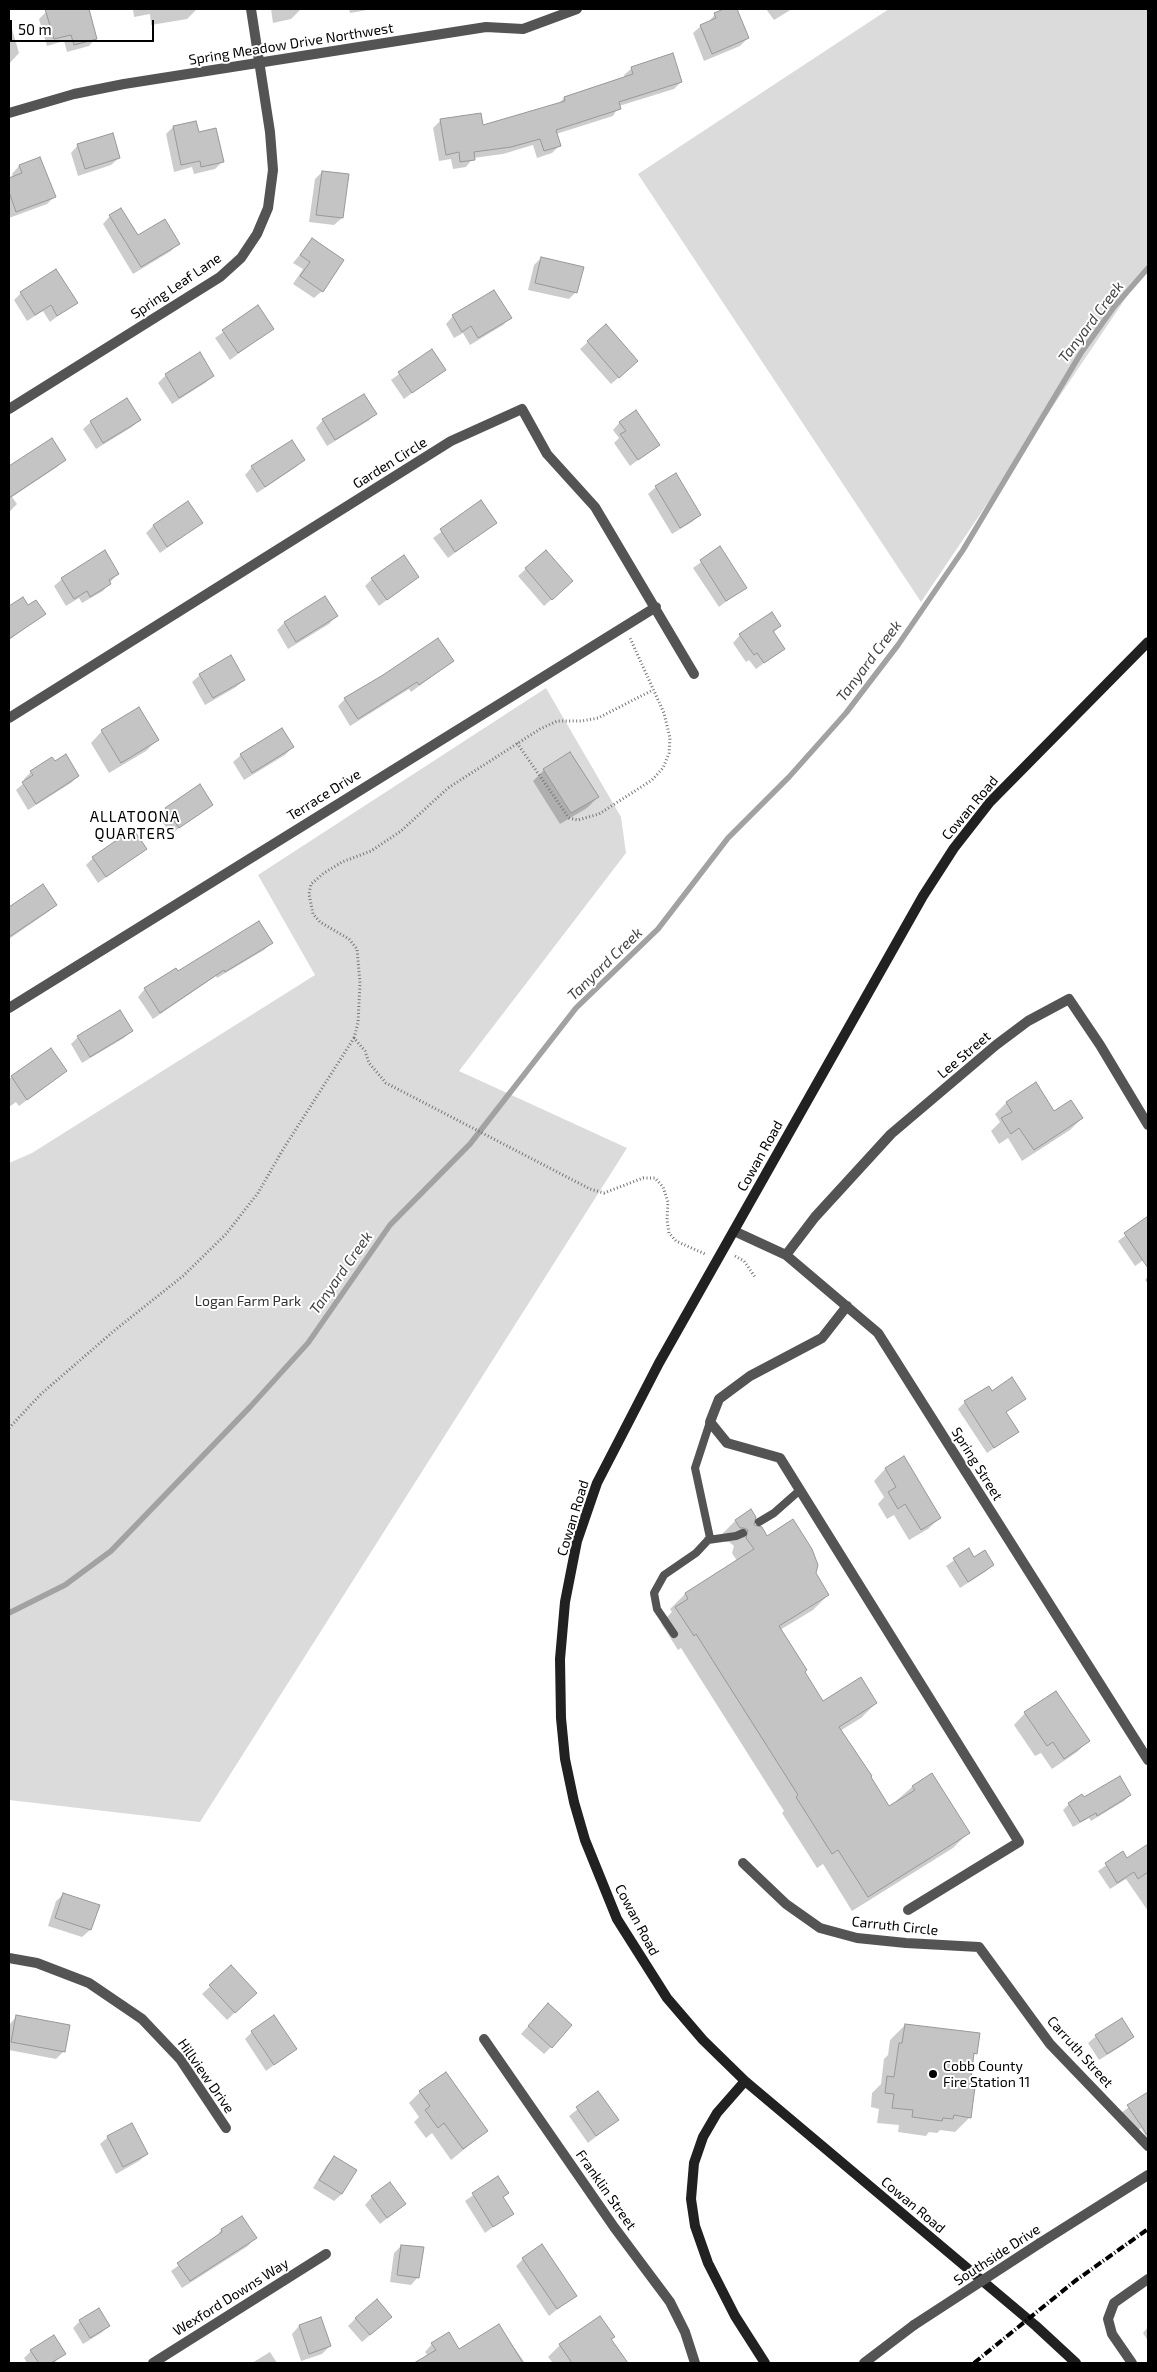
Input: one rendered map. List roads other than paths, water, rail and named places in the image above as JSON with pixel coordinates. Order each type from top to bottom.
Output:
[{"type":"main road","name":"Cowan Road","points":[[1076,2363],[1036,2326],[745,2081],[703,2040],[667,1998],[617,1919],[600,1882],[574,1802],[565,1759],[561,1718],[560,1659],[565,1602],[577,1541],[597,1483],[638,1402],[923,896],[954,848],[990,802],[1148,642]]},
{"type":"main road","points":[[745,2081],[717,2113],[703,2137],[694,2163],[690,2199],[695,2226],[708,2263],[735,2316],[765,2363]]},
{"type":"street","name":"Spring Leaf Lane","points":[[9,410],[220,277],[241,258],[257,234],[268,208],[273,170],[270,132],[250,9]]},
{"type":"street","name":"Spring Meadow Drive Northwest","points":[[9,113],[74,94],[116,86],[486,27],[523,29],[577,9]]},
{"type":"street","name":"Garden Circle","points":[[9,718],[451,442],[522,409],[547,454],[595,506],[694,674]]},
{"type":"street","name":"Terrace Drive","points":[[9,1008],[656,608]]},
{"type":"street","name":"Lee Street","points":[[786,1255],[815,1217],[891,1134],[1028,1021],[1069,999],[1148,1125]]},
{"type":"street","name":"Spring Street","points":[[734,1231],[786,1255],[878,1333],[1148,1760]]},
{"type":"street","points":[[847,1306],[822,1338],[750,1376],[720,1399],[710,1422],[727,1443],[780,1458],[1019,1842],[908,1910]]},
{"type":"street","name":"Carruth Circle","points":[[743,1863],[786,1904],[820,1928],[857,1938],[979,1947]]},
{"type":"street","name":"Carruth Street","points":[[979,1947],[1050,2044],[1148,2146]]},
{"type":"street","name":"Hillview Drive","points":[[9,1958],[37,1962],[90,1982],[142,2019],[180,2059],[226,2128]]},
{"type":"street","name":"Franklin Street","points":[[484,2039],[614,2227],[670,2302],[685,2332],[695,2363]]},
{"type":"street","name":"Southside Drive","points":[[864,2363],[914,2325],[1148,2175]]},
{"type":"street","name":"Wexford Downs Way","points":[[153,2363],[326,2254]]},
{"type":"street","points":[[1132,2363],[1112,2334],[1108,2319],[1114,2303],[1148,2279]]},
{"type":"lane","points":[[674,1634],[657,1609],[654,1593],[664,1575],[696,1553],[710,1538],[695,1468],[710,1422]]},
{"type":"lane","points":[[759,1522],[774,1513],[800,1490]]},
{"type":"lane","points":[[708,1540],[743,1533]]},
{"type":"waterway","name":"Tanyard Creek","points":[[9,1613],[65,1585],[111,1551],[250,1407],[308,1343],[390,1225],[470,1144],[576,1008],[658,929],[728,838],[789,777],[846,713],[898,645],[963,550],[1081,353],[1114,307],[1148,268]]},
{"type":"railway","points":[[974,2363],[1075,2281],[1148,2229]]},
{"type":"place","name":"Cobb County Fire Station 11","points":[[933,2074]]},
{"type":"district","name":"ALLATOONA QUARTERS","points":[[135,826]]},
{"type":"park label","name":"Logan Farm Park","points":[[248,1301]]}]
